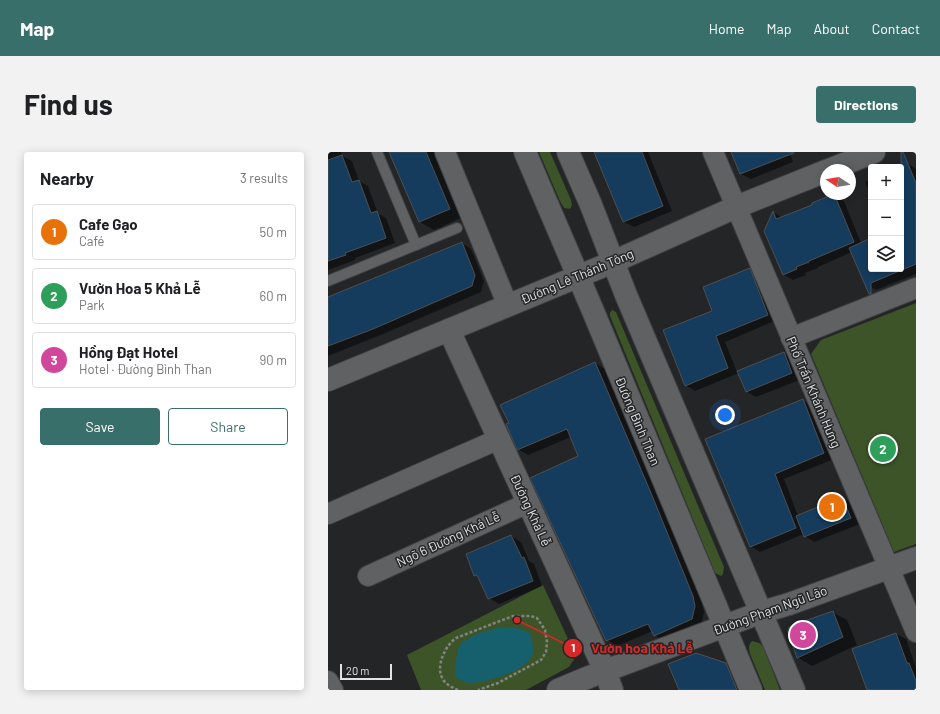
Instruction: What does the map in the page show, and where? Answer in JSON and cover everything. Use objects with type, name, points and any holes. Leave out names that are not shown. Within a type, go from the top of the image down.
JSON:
[{"type":"street","points":[[445,152],[508,306]]},
{"type":"street","name":"Đường Bình Than","points":[[524,152],[751,690]]},
{"type":"street","points":[[568,152],[626,295],[794,690]]},
{"type":"street","name":"Phố Trần Khánh Hưng","points":[[712,152],[916,632]]},
{"type":"street","points":[[844,164],[874,152]]},
{"type":"street","name":"Đường Lê Thánh Tông","points":[[328,380],[578,277],[736,207],[820,173]]},
{"type":"street","points":[[791,338],[916,288]]},
{"type":"street","name":"Đường Khả Lễ","points":[[449,330],[609,680]]},
{"type":"street","points":[[328,514],[499,439]]},
{"type":"street","name":"Ngõ 6 Đường Khả Lễ","points":[[368,576],[528,503]]},
{"type":"street","name":"Đường Phạm Ngũ Lão","points":[[558,690],[609,680],[724,626],[916,558]]},
{"type":"street","points":[[328,681],[333,690]]},
{"type":"lane","points":[[377,152],[416,244]]},
{"type":"lane","points":[[328,281],[457,228]]},
{"type":"path","points":[[458,690],[445,682],[441,675],[440,666],[447,647],[451,642],[456,638],[513,616],[531,616],[537,618],[545,630],[548,642],[546,652],[541,660],[498,683],[478,690]]},
{"type":"green space","points":[[539,152],[550,152],[571,200],[572,205],[570,209],[564,208],[560,201]]},
{"type":"green space","points":[[916,303],[916,544],[894,552],[811,354],[821,340]]},
{"type":"green space","points":[[612,310],[616,312],[724,567],[723,574],[721,576],[715,573],[610,316]]},
{"type":"green space","points":[[543,585],[576,656],[569,667],[526,690],[421,690],[407,655]]},
{"type":"green space","points":[[752,641],[763,646],[780,690],[765,690],[750,654],[749,646]]},
{"type":"water","points":[[513,627],[529,632],[533,646],[533,653],[526,664],[503,676],[478,682],[468,682],[455,676],[458,649],[462,642],[479,633],[498,628]]},
{"type":"building","points":[[389,152],[426,152],[450,209],[419,222]]},
{"type":"building","points":[[594,152],[642,152],[663,206],[623,222]]},
{"type":"building","points":[[731,152],[794,152],[794,153],[740,174]]},
{"type":"building","points":[[901,152],[903,152],[916,183],[916,264],[904,269],[904,164],[901,164]]},
{"type":"building","points":[[342,155],[352,182],[359,180],[371,213],[377,211],[386,238],[328,261],[328,160]]},
{"type":"building","points":[[820,200],[837,200],[854,242],[796,267],[797,269],[783,275],[764,231],[773,211],[776,219],[812,205],[812,203]]},
{"type":"building","points":[[868,239],[868,272],[897,272],[871,283],[871,294],[869,294],[849,248]]},
{"type":"building","points":[[462,242],[475,275],[472,286],[373,329],[328,346],[328,297]]},
{"type":"building","points":[[750,268],[768,315],[716,336],[728,368],[685,386],[663,330],[712,311],[703,287]]},
{"type":"building","points":[[784,352],[792,373],[746,392],[737,371]]},
{"type":"building","points":[[595,362],[693,596],[695,606],[692,619],[654,636],[648,624],[606,641],[530,478],[578,456],[567,429],[517,450],[506,424],[509,423],[500,405]]},
{"type":"building","points":[[803,399],[824,453],[775,474],[796,528],[750,547],[705,439]]},
{"type":"building","points":[[842,497],[851,518],[804,537],[796,516]]},
{"type":"building","points":[[511,535],[522,558],[524,557],[533,581],[488,599],[477,575],[474,576],[466,554]]},
{"type":"building","points":[[833,611],[843,637],[797,658],[788,632],[789,627]]},
{"type":"building","points":[[896,633],[907,663],[909,663],[916,681],[916,690],[867,690],[852,649]]},
{"type":"building","points":[[696,653],[726,663],[737,690],[679,690],[668,664]]},
{"type":"place","name":"Vườn Hoa 5 Khả Lễ","points":[[883,449]]},
{"type":"place","name":"Cafe Gạo","points":[[832,507]]},
{"type":"place","name":"Vườn hoa Khả Lễ","points":[[517,620]]},
{"type":"place","name":"Hồng Đạt Hotel","points":[[803,635]]}]
